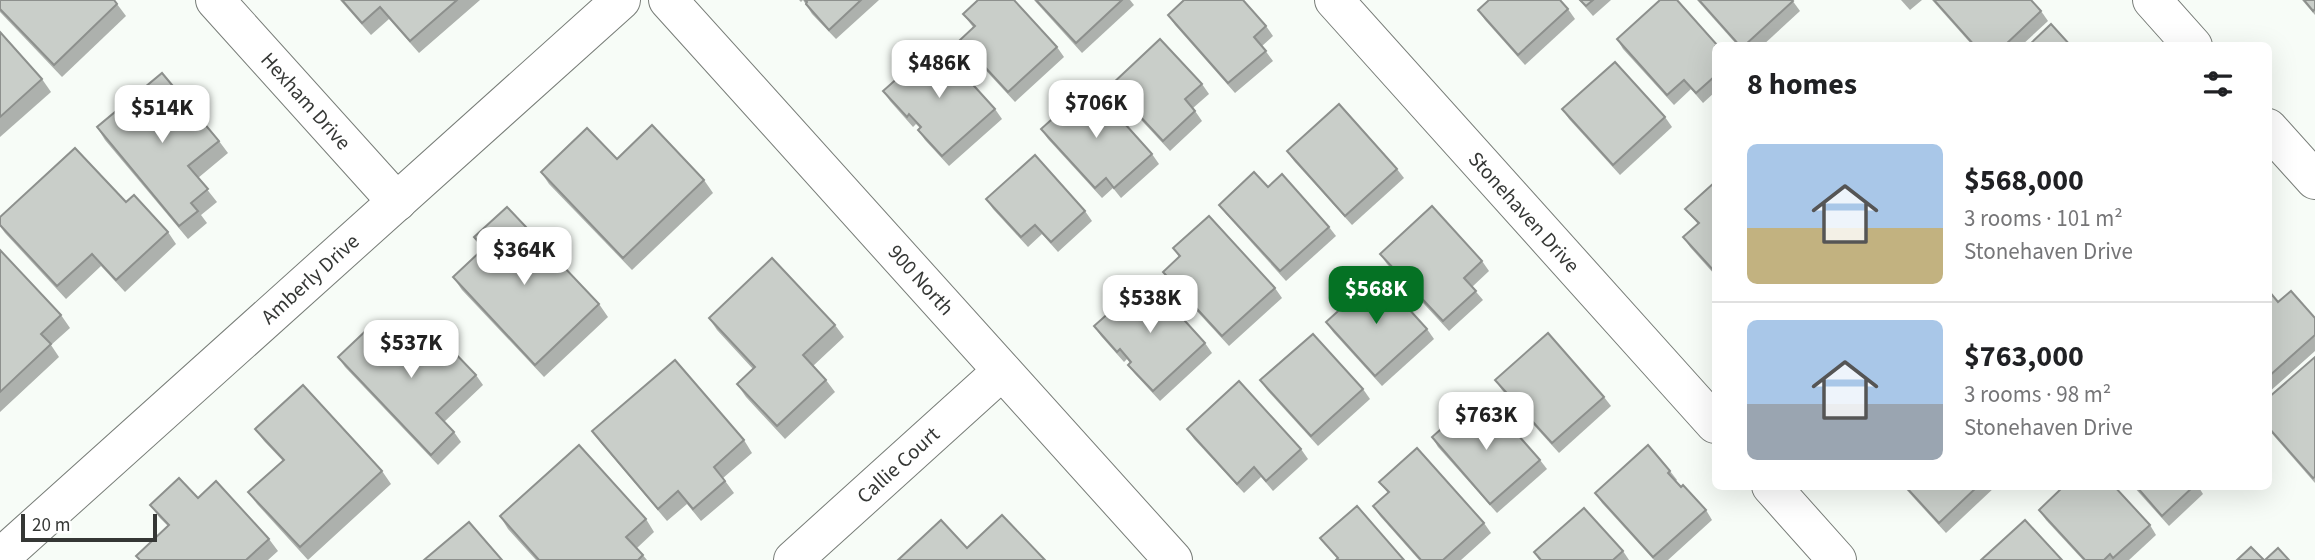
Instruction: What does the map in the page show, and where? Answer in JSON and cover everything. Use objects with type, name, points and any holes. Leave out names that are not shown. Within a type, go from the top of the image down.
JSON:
[{"type":"street","name":"Hexham Drive","points":[[215,0],[397,202]]},
{"type":"street","name":"Amberly Drive","points":[[0,558],[621,0]]},
{"type":"street","name":"900 North","points":[[668,0],[1173,560]]},
{"type":"street","name":"Stonehaven Drive","points":[[1334,0],[1712,421]]},
{"type":"street","points":[[2152,0],[2189,42]]},
{"type":"street","points":[[2272,132],[2315,180]]},
{"type":"street","name":"Callie Court","points":[[793,560],[1002,370]]},
{"type":"street","points":[[1775,490],[1837,560]]},
{"type":"building","points":[[0,0],[114,0],[117,4],[54,65],[0,9]]},
{"type":"building","points":[[342,0],[457,0],[410,41],[380,7],[362,23]]},
{"type":"building","points":[[805,0],[861,0],[829,30]]},
{"type":"building","points":[[978,0],[1014,0],[1057,47],[1008,92],[960,40],[975,26],[963,14]]},
{"type":"building","points":[[1036,0],[1122,0],[1076,43]]},
{"type":"building","points":[[1184,0],[1243,0],[1266,26],[1254,37],[1266,51],[1228,83],[1168,15]]},
{"type":"building","points":[[1489,0],[1560,0],[1568,9],[1518,55],[1478,10]]},
{"type":"building","points":[[1580,0],[1593,0],[1586,6]]},
{"type":"building","points":[[1660,0],[1677,0],[1714,42],[1712,42],[1712,79],[1696,93],[1684,80],[1667,95],[1617,39]]},
{"type":"building","points":[[1699,0],[1793,1],[1748,42],[1736,42]]},
{"type":"building","points":[[1934,0],[2031,0],[2041,11],[2008,42],[1971,42]]},
{"type":"building","points":[[2304,0],[2315,0],[2313,11]]},
{"type":"building","points":[[2051,24],[2067,42],[2032,42]]},
{"type":"building","points":[[0,32],[42,79],[0,117]]},
{"type":"building","points":[[1160,39],[1202,84],[1185,99],[1195,111],[1163,141],[1111,85]]},
{"type":"building","points":[[936,44],[995,109],[942,156],[918,130],[921,127],[909,114],[907,117],[883,91]]},
{"type":"building","points":[[1615,62],[1665,117],[1613,165],[1562,109]]},
{"type":"building","points":[[162,73],[219,141],[188,166],[208,189],[191,203],[198,211],[179,226],[97,127]]},
{"type":"building","points":[[1090,85],[1152,154],[1114,188],[1106,178],[1095,188],[1041,129]]},
{"type":"building","points":[[1339,104],[1397,169],[1345,216],[1287,151]]},
{"type":"building","points":[[652,125],[704,180],[623,258],[541,172],[587,128],[617,159]]},
{"type":"building","points":[[75,148],[126,202],[134,195],[168,232],[116,280],[92,254],[57,286],[0,225],[0,217]]},
{"type":"building","points":[[1035,155],[1085,211],[1051,242],[1035,225],[1021,237],[986,199]]},
{"type":"building","points":[[1254,172],[1268,187],[1282,174],[1329,227],[1280,271],[1219,205]]},
{"type":"building","points":[[1712,185],[1712,269],[1683,237],[1699,223],[1685,209]]},
{"type":"building","points":[[1432,206],[1482,261],[1464,278],[1476,291],[1443,321],[1380,254]]},
{"type":"building","points":[[507,207],[599,304],[535,365],[453,277],[484,248],[474,237]]},
{"type":"building","points":[[1209,216],[1275,288],[1222,336],[1163,272],[1180,256],[1173,248]]},
{"type":"building","points":[[0,250],[61,315],[41,334],[51,344],[0,392]]},
{"type":"building","points":[[772,258],[835,325],[803,355],[826,380],[777,426],[737,384],[755,367],[709,318]]},
{"type":"building","points":[[1378,275],[1427,329],[1375,376],[1326,322]]},
{"type":"building","points":[[1147,279],[1205,343],[1153,391],[1128,365],[1131,362],[1120,349],[1117,352],[1094,326]]},
{"type":"building","points":[[2291,291],[2315,318],[2315,335],[2272,373],[2272,295],[2278,302]]},
{"type":"building","points":[[426,323],[476,375],[436,413],[454,432],[431,455],[338,357],[373,324],[397,350]]},
{"type":"building","points":[[1548,333],[1604,397],[1552,443],[1495,380]]},
{"type":"building","points":[[1313,334],[1363,389],[1311,436],[1260,380]]},
{"type":"building","points":[[2315,357],[2315,477],[2313,478],[2272,432],[2272,395]]},
{"type":"building","points":[[675,360],[744,440],[714,467],[725,481],[693,509],[678,491],[658,509],[592,431]]},
{"type":"building","points":[[1239,381],[1301,449],[1266,481],[1254,467],[1237,484],[1187,429]]},
{"type":"building","points":[[303,385],[382,471],[300,547],[248,492],[284,460],[255,429]]},
{"type":"building","points":[[1465,408],[1478,423],[1495,409],[1540,460],[1490,504],[1432,437]]},
{"type":"building","points":[[579,445],[646,519],[626,537],[643,555],[638,560],[539,560],[500,516]]},
{"type":"building","points":[[1648,445],[1670,471],[1668,473],[1706,510],[1653,557],[1595,493]]},
{"type":"building","points":[[1417,448],[1484,523],[1443,560],[1421,560],[1373,506],[1389,492],[1379,482]]},
{"type":"building","points":[[179,478],[198,498],[216,481],[269,539],[246,560],[140,560],[136,556],[169,525],[150,505]]},
{"type":"building","points":[[1909,490],[1974,490],[1939,523]]},
{"type":"building","points":[[2060,490],[2118,490],[2150,525],[2113,558],[2110,554],[2104,560],[2085,560],[2039,510]]},
{"type":"building","points":[[2139,490],[2190,490],[2162,516]]},
{"type":"building","points":[[1357,506],[1404,560],[1336,560],[1338,558],[1320,538]]},
{"type":"building","points":[[1584,508],[1623,551],[1613,560],[1541,560],[1534,552]]},
{"type":"building","points":[[1002,515],[1045,560],[898,560],[941,520],[967,548]]},
{"type":"building","points":[[2025,520],[2062,560],[1981,560]]},
{"type":"building","points":[[469,522],[502,560],[424,560]]},
{"type":"building","points":[[2251,547],[2264,560],[2237,560]]},
{"type":"building","points":[[2278,548],[2289,560],[2265,560]]}]
